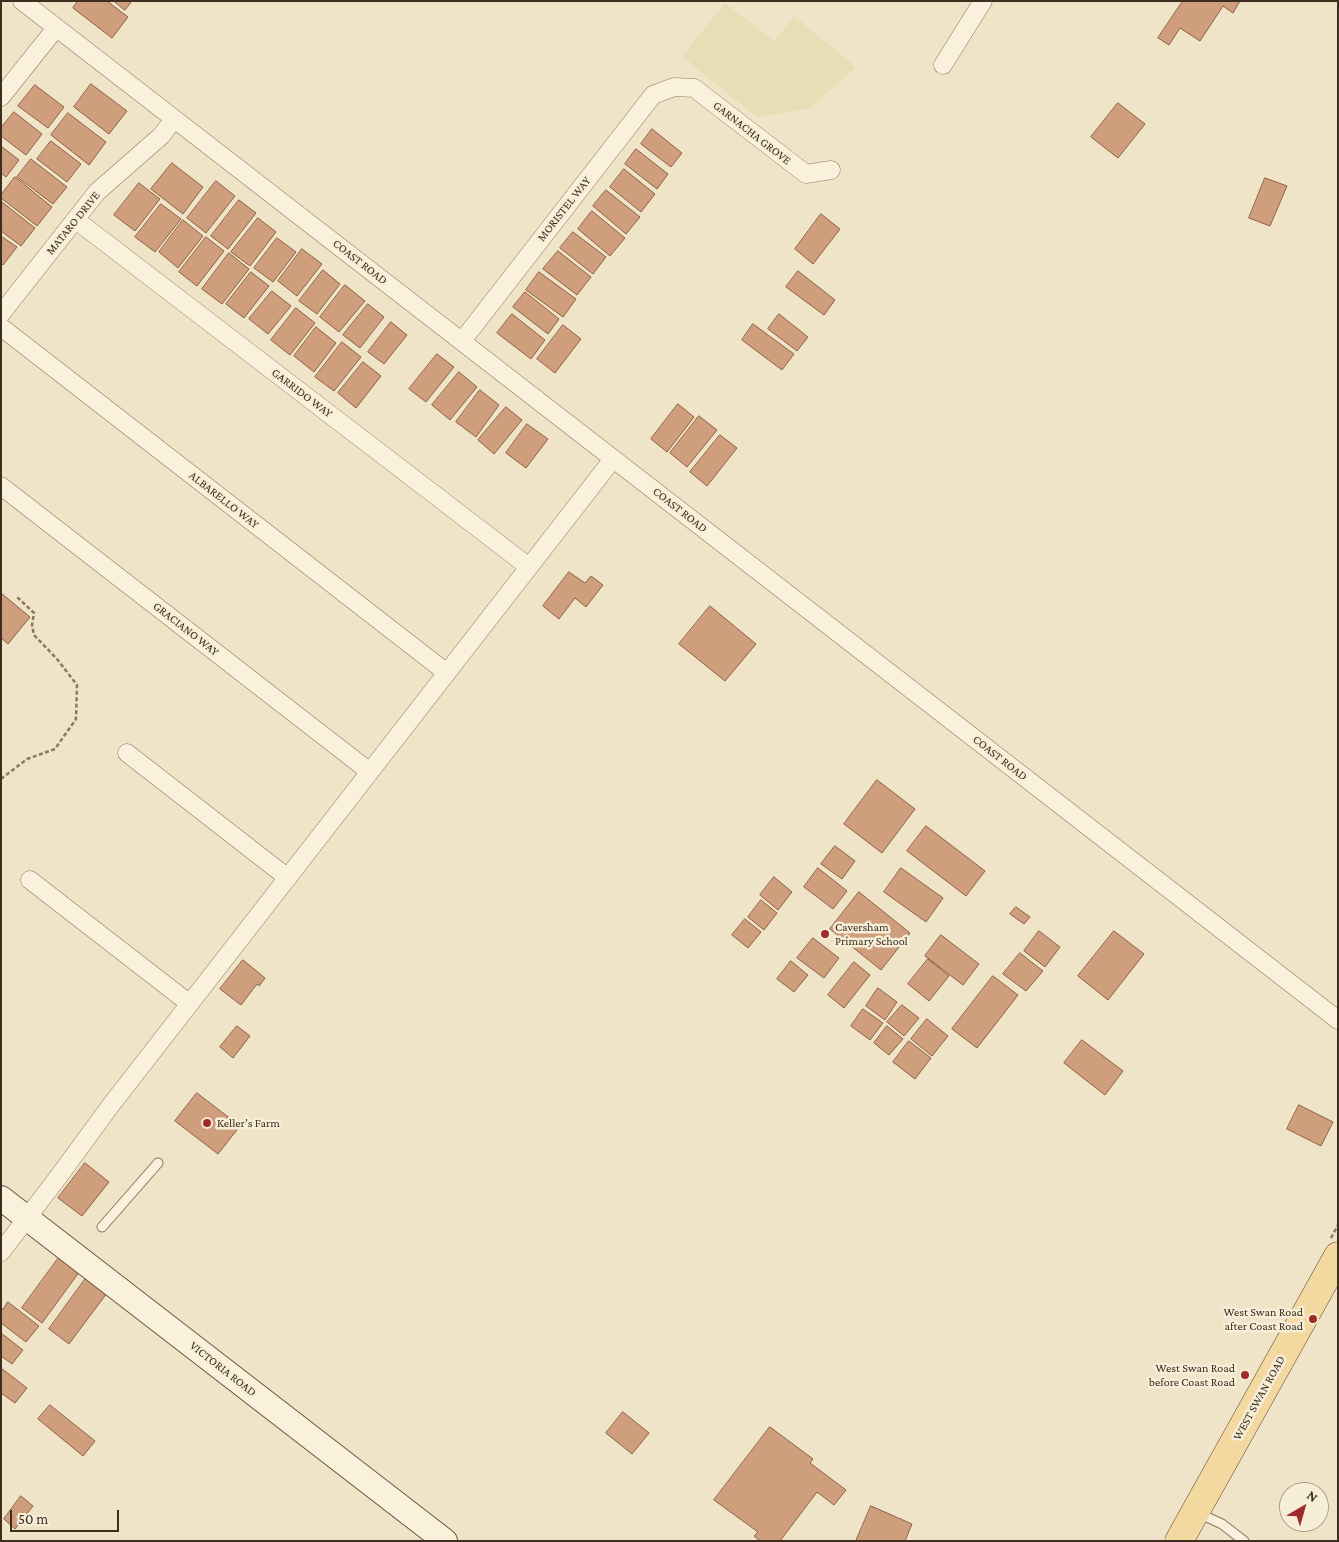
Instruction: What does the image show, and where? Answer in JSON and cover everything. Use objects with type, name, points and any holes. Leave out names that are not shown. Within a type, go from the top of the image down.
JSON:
[{"type":"main road","name":"WEST SWAN ROAD","points":[[1179,1541],[1338,1256]]},
{"type":"street","points":[[943,64],[983,1]]},
{"type":"street","name":"COAST ROAD","points":[[29,3],[56,28],[1338,1020]]},
{"type":"street","points":[[1,97],[56,28]]},
{"type":"street","name":"GARNACHA GROVE","points":[[674,87],[694,88],[806,174],[831,170]]},
{"type":"street","name":"MORISTEL WAY","points":[[462,341],[653,96],[674,87]]},
{"type":"street","name":"MATARO DRIVE","points":[[1,314],[97,192],[161,136],[174,119]]},
{"type":"street","name":"GARRIDO WAY","points":[[76,220],[529,567]]},
{"type":"street","name":"ALBARELLO WAY","points":[[1,328],[447,673]]},
{"type":"street","points":[[1,1252],[111,1106],[613,459]]},
{"type":"street","name":"GRACIANO WAY","points":[[1,486],[370,772]]},
{"type":"street","points":[[127,753],[288,878]]},
{"type":"street","points":[[30,880],[190,1004]]},
{"type":"street","name":"VICTORIA ROAD","points":[[1,1198],[445,1541]]},
{"type":"lane","points":[[102,1227],[158,1163]]},
{"type":"lane","points":[[1195,1512],[1222,1524],[1244,1541]]},
{"type":"path","points":[[1,779],[27,759],[55,749],[76,719],[76,685],[57,659],[34,635],[32,625],[34,613],[17,597]]},
{"type":"shaded area","points":[[725,3],[774,41],[794,16],[856,67],[810,108],[757,117],[682,56]]},
{"type":"building","points":[[78,1],[107,1],[128,17],[112,38],[73,8]]},
{"type":"building","points":[[114,1],[132,1],[125,10]]},
{"type":"building","points":[[1183,1],[1240,1],[1233,13],[1223,6],[1200,41],[1180,28],[1169,45],[1158,38]]},
{"type":"building","points":[[91,84],[127,111],[109,134],[74,107]]},
{"type":"building","points":[[35,85],[64,107],[48,128],[18,106]]},
{"type":"building","points":[[1118,103],[1145,124],[1118,158],[1091,137]]},
{"type":"building","points":[[14,112],[42,134],[26,155],[1,136],[1,128]]},
{"type":"building","points":[[68,113],[106,142],[89,165],[51,135]]},
{"type":"building","points":[[652,129],[682,153],[671,167],[641,144]]},
{"type":"building","points":[[51,141],[81,164],[67,182],[37,159]]},
{"type":"building","points":[[1,146],[19,160],[6,177],[1,173]]},
{"type":"building","points":[[636,149],[668,174],[657,189],[625,164]]},
{"type":"building","points":[[31,159],[67,187],[53,204],[17,177]]},
{"type":"building","points":[[172,163],[203,187],[183,214],[151,189]]},
{"type":"building","points":[[624,169],[655,194],[641,212],[610,187]]},
{"type":"building","points":[[15,177],[52,207],[37,226],[1,198],[1,195]]},
{"type":"building","points":[[1265,178],[1287,186],[1270,226],[1249,218]]},
{"type":"building","points":[[216,181],[235,196],[206,233],[187,218]]},
{"type":"building","points":[[139,183],[160,199],[135,231],[114,215]]},
{"type":"building","points":[[606,190],[640,217],[626,234],[593,206]]},
{"type":"building","points":[[239,200],[256,213],[228,249],[211,236]]},
{"type":"building","points":[[2,202],[35,228],[21,246],[1,231]]},
{"type":"building","points":[[161,204],[181,219],[155,252],[135,237]]},
{"type":"building","points":[[592,211],[625,238],[610,256],[578,229]]},
{"type":"building","points":[[821,214],[840,229],[813,264],[795,249]]},
{"type":"building","points":[[258,218],[276,232],[250,266],[231,252]]},
{"type":"building","points":[[183,220],[203,236],[178,268],[159,252]]},
{"type":"building","points":[[573,232],[606,257],[593,274],[560,248]]},
{"type":"building","points":[[1,236],[17,247],[3,265],[1,263]]},
{"type":"building","points":[[206,237],[224,251],[197,286],[179,272]]},
{"type":"building","points":[[277,238],[296,252],[273,282],[254,268]]},
{"type":"building","points":[[302,249],[322,264],[297,296],[278,281]]},
{"type":"building","points":[[558,251],[591,277],[577,295],[543,269]]},
{"type":"building","points":[[229,253],[249,269],[222,304],[202,289]]},
{"type":"building","points":[[323,270],[340,284],[317,314],[299,301]]},
{"type":"building","points":[[798,271],[835,300],[824,315],[786,287]]},
{"type":"building","points":[[251,272],[269,286],[244,318],[226,304]]},
{"type":"building","points":[[539,272],[576,299],[563,317],[526,290]]},
{"type":"building","points":[[345,285],[365,301],[339,332],[320,317]]},
{"type":"building","points":[[272,291],[291,306],[268,334],[249,319]]},
{"type":"building","points":[[525,292],[559,319],[548,334],[513,307]]},
{"type":"building","points":[[368,304],[384,317],[360,348],[343,335]]},
{"type":"building","points":[[296,308],[315,323],[290,355],[271,340]]},
{"type":"building","points":[[512,314],[545,340],[531,359],[497,333]]},
{"type":"building","points":[[779,314],[808,337],[797,351],[768,329]]},
{"type":"building","points":[[391,322],[407,335],[384,364],[368,352]]},
{"type":"building","points":[[753,324],[794,354],[782,370],[742,340]]},
{"type":"building","points":[[563,325],[581,339],[555,373],[537,359]]},
{"type":"building","points":[[316,327],[336,343],[314,372],[294,356]]},
{"type":"building","points":[[342,342],[361,357],[334,391],[315,377]]},
{"type":"building","points":[[437,354],[454,367],[426,402],[409,389]]},
{"type":"building","points":[[363,362],[381,376],[356,408],[338,393]]},
{"type":"building","points":[[459,372],[477,387],[450,420],[432,405]]},
{"type":"building","points":[[480,390],[499,405],[476,437],[456,422]]},
{"type":"building","points":[[678,404],[694,417],[667,452],[651,439]]},
{"type":"building","points":[[506,407],[522,420],[494,454],[478,440]]},
{"type":"building","points":[[699,416],[717,430],[687,467],[670,453]]},
{"type":"building","points":[[527,424],[548,439],[526,468],[506,453]]},
{"type":"building","points":[[720,435],[737,448],[707,486],[690,472]]},
{"type":"building","points":[[569,572],[585,583],[591,576],[603,585],[586,607],[575,598],[559,619],[543,606]]},
{"type":"building","points":[[1,593],[30,617],[8,644],[1,638]]},
{"type":"building","points":[[710,606],[756,644],[725,681],[679,644]]},
{"type":"building","points":[[877,780],[915,809],[882,853],[844,824]]},
{"type":"building","points":[[926,826],[985,871],[966,896],[907,851]]},
{"type":"building","points":[[835,846],[855,861],[842,879],[821,864]]},
{"type":"building","points":[[818,868],[847,891],[833,909],[804,887]]},
{"type":"building","points":[[901,868],[943,898],[926,922],[884,892]]},
{"type":"building","points":[[774,877],[792,892],[778,910],[760,895]]},
{"type":"building","points":[[859,892],[910,933],[881,970],[830,929]]},
{"type":"building","points":[[761,900],[777,913],[764,930],[748,917]]},
{"type":"building","points":[[1016,907],[1030,917],[1024,924],[1010,914]]},
{"type":"building","points":[[745,919],[761,932],[748,948],[732,935]]},
{"type":"building","points":[[1039,931],[1060,947],[1045,967],[1024,951]]},
{"type":"building","points":[[1114,931],[1144,954],[1108,1000],[1078,976]]},
{"type":"building","points":[[941,935],[979,964],[963,985],[925,956]]},
{"type":"building","points":[[813,938],[839,958],[824,978],[797,958]]},
{"type":"building","points":[[1020,953],[1043,971],[1026,991],[1003,974]]},
{"type":"building","points":[[928,959],[949,976],[929,1001],[908,984]]},
{"type":"building","points":[[243,960],[265,978],[259,986],[257,984],[241,1005],[220,989]]},
{"type":"building","points":[[791,961],[808,975],[794,992],[777,979]]},
{"type":"building","points":[[854,962],[870,975],[844,1008],[828,995]]},
{"type":"building","points":[[993,976],[1018,995],[977,1048],[952,1029]]},
{"type":"building","points":[[878,988],[897,1002],[885,1020],[866,1006]]},
{"type":"building","points":[[902,1005],[919,1018],[904,1036],[887,1022]]},
{"type":"building","points":[[863,1009],[883,1023],[870,1040],[851,1026]]},
{"type":"building","points":[[927,1019],[948,1036],[932,1056],[911,1039]]},
{"type":"building","points":[[237,1026],[250,1036],[233,1058],[220,1047]]},
{"type":"building","points":[[887,1026],[903,1039],[889,1055],[874,1043]]},
{"type":"building","points":[[1082,1040],[1123,1071],[1105,1095],[1064,1063]]},
{"type":"building","points":[[909,1041],[931,1058],[915,1079],[893,1062]]},
{"type":"building","name":"Keller’s Farm","points":[[197,1093],[240,1126],[218,1154],[175,1121]]},
{"type":"building","points":[[1299,1105],[1333,1122],[1321,1146],[1287,1129]]},
{"type":"building","points":[[85,1163],[109,1182],[82,1216],[58,1198]]},
{"type":"building","points":[[60,1256],[80,1271],[42,1323],[22,1308]]},
{"type":"building","points":[[86,1278],[107,1293],[69,1344],[49,1329]]},
{"type":"building","points":[[8,1302],[39,1326],[26,1342],[1,1323],[1,1308],[3,1309]]},
{"type":"building","points":[[1,1333],[23,1350],[12,1364],[1,1356]]},
{"type":"building","points":[[1,1368],[27,1388],[15,1403],[1,1393]]},
{"type":"building","points":[[50,1405],[95,1441],[83,1456],[38,1419]]},
{"type":"building","points":[[623,1412],[649,1433],[632,1454],[606,1433]]},
{"type":"building","points":[[770,1427],[813,1459],[810,1463],[846,1490],[834,1505],[817,1492],[780,1541],[760,1541],[754,1536],[758,1532],[714,1500]]},
{"type":"building","points":[[21,1496],[33,1506],[15,1529],[4,1519]]},
{"type":"building","points":[[871,1506],[912,1524],[905,1541],[856,1541]]},
{"type":"place","name":"Caversham Primary School","points":[[825,934]]},
{"type":"place","name":"Keller’s Farm","points":[[207,1123]]},
{"type":"place","name":"West Swan Road after Coast Road","points":[[1313,1319]]},
{"type":"place","name":"West Swan Road before Coast Road","points":[[1245,1375]]}]
